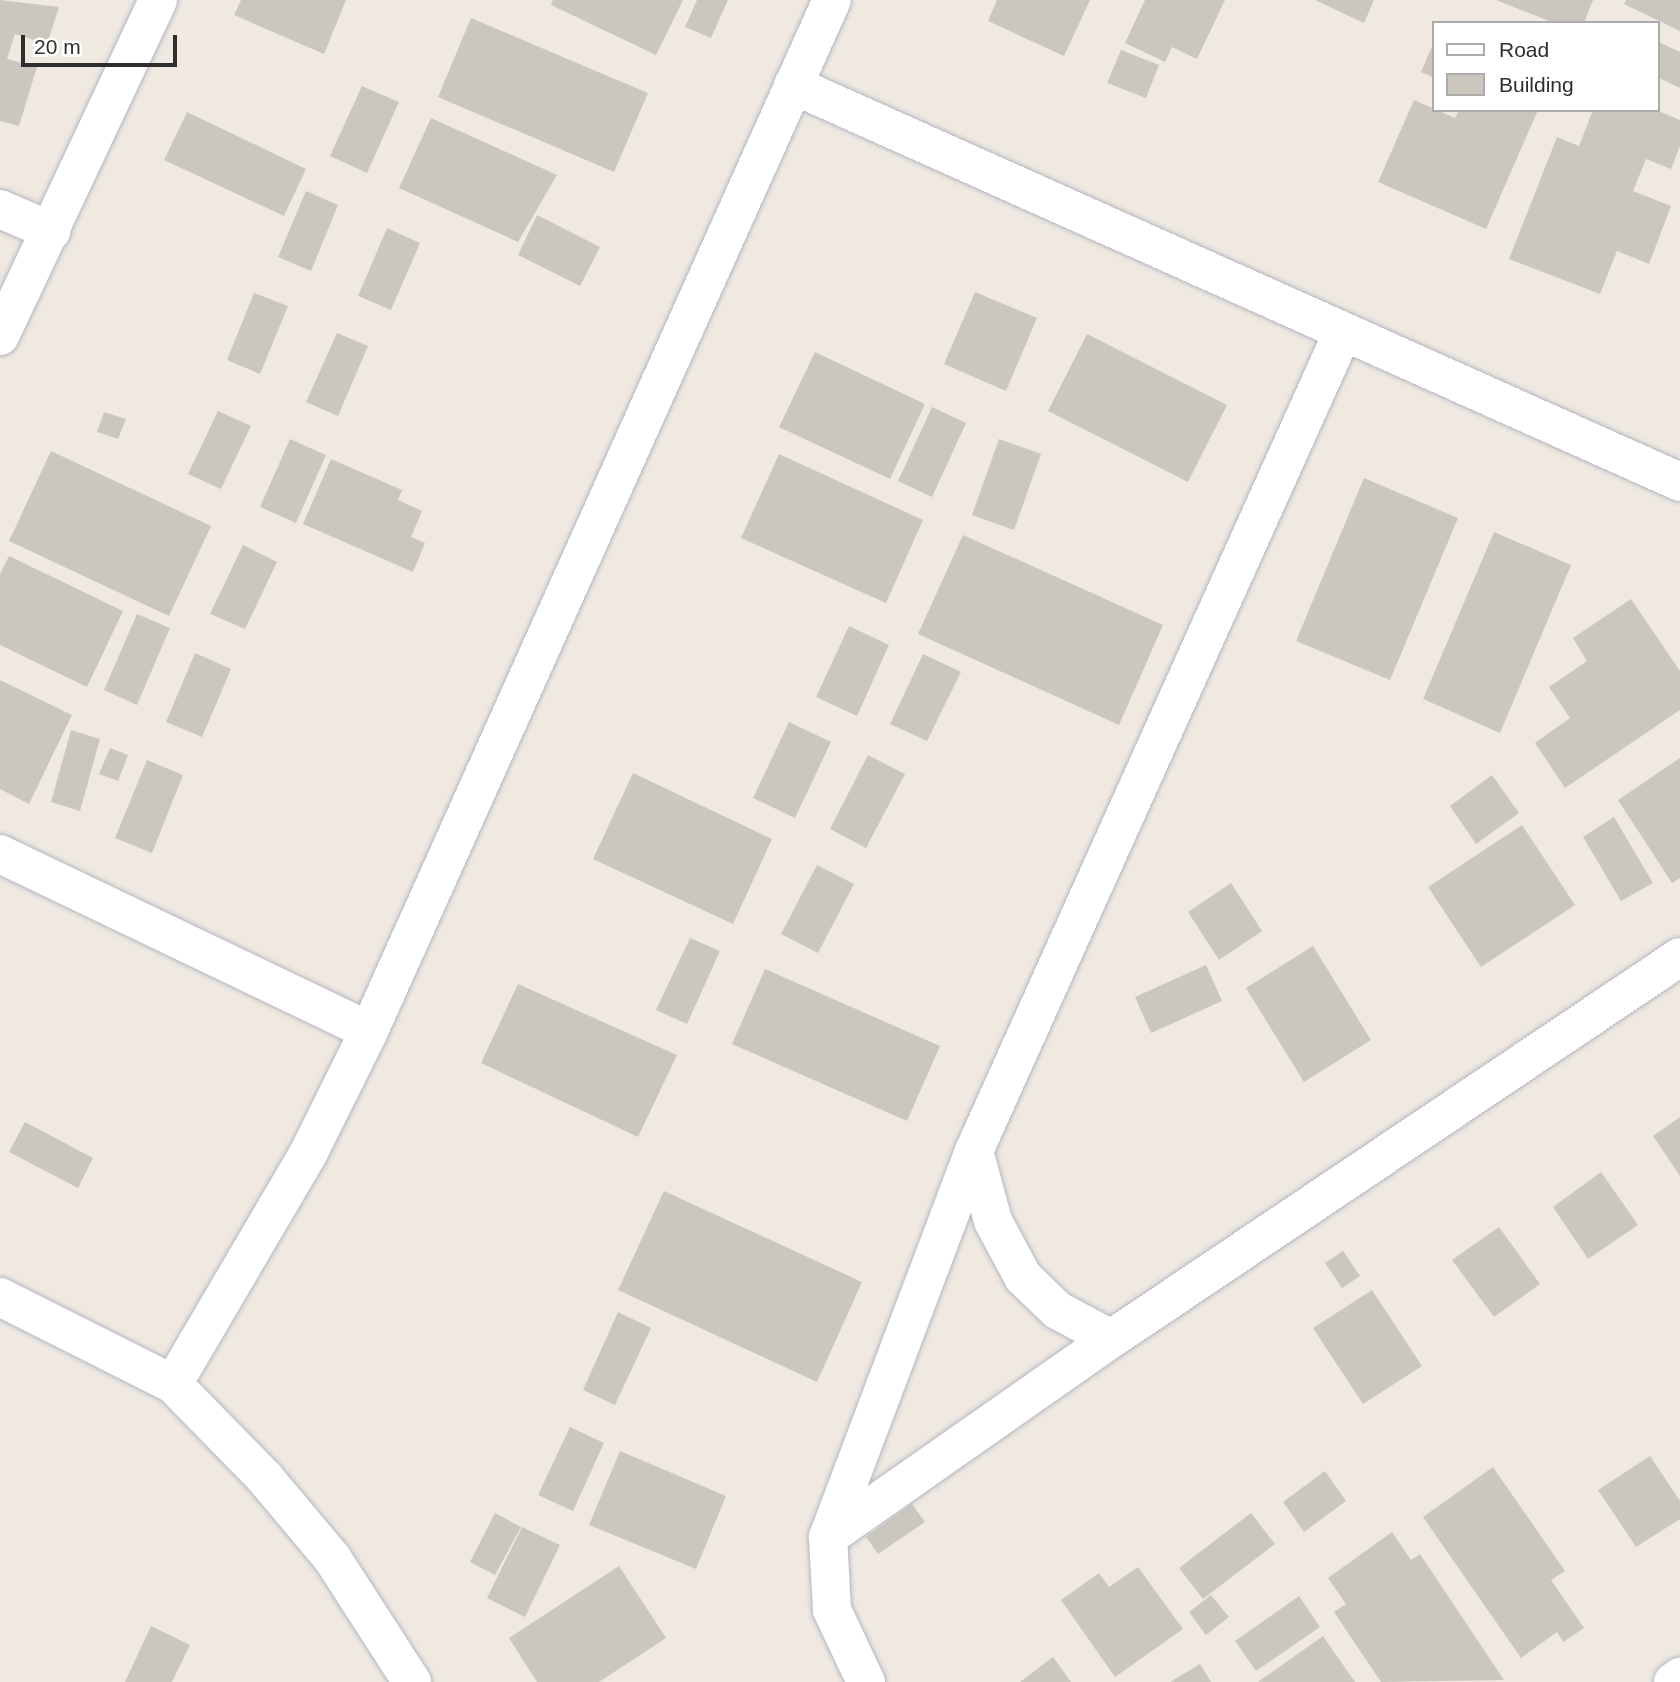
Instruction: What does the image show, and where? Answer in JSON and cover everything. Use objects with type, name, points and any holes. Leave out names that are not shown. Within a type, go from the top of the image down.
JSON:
[{"type":"street","points":[[0,337],[158,0]]},
{"type":"street","points":[[173,1384],[308,1154],[369,1031],[832,0]]},
{"type":"street","points":[[793,85],[1680,482]]},
{"type":"street","points":[[0,209],[51,231]]},
{"type":"street","points":[[866,1682],[832,1610],[828,1537],[975,1151],[1343,332]]},
{"type":"street","points":[[0,854],[369,1031]]},
{"type":"street","points":[[828,1537],[1111,1339],[1680,957]]},
{"type":"street","points":[[975,1151],[993,1221],[1023,1277],[1056,1310],[1111,1339]]},
{"type":"street","points":[[0,1297],[173,1384],[264,1477],[332,1558],[412,1682]]},
{"type":"street","points":[[1673,1682],[1680,1677]]},
{"type":"building","points":[[0,0],[59,7],[47,44],[15,34],[7,59],[37,67],[19,126],[0,121]]},
{"type":"building","points":[[241,0],[346,0],[324,54],[234,15]]},
{"type":"building","points":[[553,0],[683,0],[656,55],[551,5]]},
{"type":"building","points":[[697,0],[728,0],[711,38],[685,27]]},
{"type":"building","points":[[997,0],[1090,0],[1064,56],[988,21]]},
{"type":"building","points":[[1145,0],[1225,0],[1197,59],[1172,47],[1165,62],[1125,43]]},
{"type":"building","points":[[1315,0],[1374,0],[1364,23]]},
{"type":"building","points":[[1496,0],[1593,0],[1585,21],[1549,21]]},
{"type":"building","points":[[1626,0],[1680,0],[1680,31],[1624,4]]},
{"type":"building","points":[[471,18],[648,93],[614,172],[438,97]]},
{"type":"building","points":[[1659,42],[1680,52],[1680,88],[1659,78]]},
{"type":"building","points":[[1432,46],[1432,77],[1421,72]]},
{"type":"building","points":[[1121,50],[1159,65],[1146,98],[1107,83]]},
{"type":"building","points":[[362,86],[399,102],[367,173],[330,156]]},
{"type":"building","points":[[1414,100],[1432,108],[1432,112],[1441,112],[1455,118],[1458,112],[1537,112],[1486,229],[1378,182]]},
{"type":"building","points":[[1659,111],[1680,120],[1680,146],[1671,169],[1646,159],[1633,191],[1671,206],[1649,264],[1617,251],[1600,294],[1509,259],[1557,137],[1579,146],[1592,112]]},
{"type":"building","points":[[187,112],[306,169],[284,216],[164,160]]},
{"type":"building","points":[[431,118],[557,175],[518,242],[399,188]]},
{"type":"building","points":[[306,191],[338,205],[311,271],[278,257]]},
{"type":"building","points":[[537,215],[600,247],[580,286],[518,255]]},
{"type":"building","points":[[387,228],[420,243],[391,310],[358,296]]},
{"type":"building","points":[[975,292],[1037,318],[1006,391],[944,364]]},
{"type":"building","points":[[254,293],[288,306],[260,374],[227,360]]},
{"type":"building","points":[[337,333],[368,346],[338,416],[306,402]]},
{"type":"building","points":[[1087,334],[1227,405],[1188,482],[1048,411]]},
{"type":"building","points":[[815,352],[925,404],[890,479],[779,427]]},
{"type":"building","points":[[932,407],[966,423],[932,497],[898,481]]},
{"type":"building","points":[[218,411],[251,426],[221,489],[188,474]]},
{"type":"building","points":[[104,412],[126,419],[118,439],[97,432]]},
{"type":"building","points":[[290,439],[326,455],[296,523],[260,507]]},
{"type":"building","points":[[999,439],[1041,454],[1014,530],[972,515]]},
{"type":"building","points":[[51,451],[211,526],[169,616],[9,541]]},
{"type":"building","points":[[779,454],[923,520],[886,603],[741,538]]},
{"type":"building","points":[[331,459],[402,490],[398,500],[422,511],[411,537],[425,543],[413,572],[303,524]]},
{"type":"building","points":[[1364,478],[1458,518],[1390,680],[1296,641]]},
{"type":"building","points":[[1494,532],[1571,565],[1500,733],[1423,699]]},
{"type":"building","points":[[963,535],[1163,625],[1119,725],[918,634]]},
{"type":"building","points":[[243,545],[277,562],[245,629],[210,614]]},
{"type":"building","points":[[9,556],[123,611],[87,687],[0,645],[0,574]]},
{"type":"building","points":[[1631,599],[1680,671],[1680,710],[1565,788],[1535,743],[1570,718],[1549,687],[1587,661],[1573,638]]},
{"type":"building","points":[[137,614],[170,628],[137,705],[104,690]]},
{"type":"building","points":[[849,626],[889,645],[857,716],[816,697]]},
{"type":"building","points":[[195,653],[231,669],[202,737],[166,722]]},
{"type":"building","points":[[923,654],[961,672],[927,741],[890,724]]},
{"type":"building","points":[[0,680],[72,715],[29,804],[0,789]]},
{"type":"building","points":[[789,722],[831,742],[795,818],[753,798]]},
{"type":"building","points":[[71,730],[100,739],[80,811],[51,802]]},
{"type":"building","points":[[110,748],[128,755],[118,781],[99,774]]},
{"type":"building","points":[[868,755],[905,774],[866,848],[830,829]]},
{"type":"building","points":[[1680,758],[1680,878],[1672,883],[1618,800]]},
{"type":"building","points":[[147,760],[183,775],[152,853],[115,838]]},
{"type":"building","points":[[633,773],[772,839],[733,924],[593,859]]},
{"type":"building","points":[[1492,775],[1519,813],[1476,844],[1450,806]]},
{"type":"building","points":[[1614,817],[1653,883],[1621,901],[1583,837]]},
{"type":"building","points":[[1522,825],[1575,905],[1481,967],[1428,887]]},
{"type":"building","points":[[817,865],[854,884],[818,953],[781,934]]},
{"type":"building","points":[[1231,883],[1262,931],[1219,960],[1188,912]]},
{"type":"building","points":[[690,938],[720,951],[687,1024],[656,1010]]},
{"type":"building","points":[[1313,946],[1371,1040],[1304,1082],[1246,988]]},
{"type":"building","points":[[1206,965],[1222,1001],[1151,1033],[1135,997]]},
{"type":"building","points":[[765,969],[940,1046],[907,1121],[732,1044]]},
{"type":"building","points":[[518,984],[677,1055],[638,1137],[481,1063]]},
{"type":"building","points":[[1680,1117],[1680,1176],[1653,1136]]},
{"type":"building","points":[[25,1122],[93,1158],[78,1188],[9,1152]]},
{"type":"building","points":[[1601,1172],[1638,1225],[1588,1259],[1553,1207]]},
{"type":"building","points":[[664,1191],[862,1282],[817,1382],[618,1290]]},
{"type":"building","points":[[1499,1227],[1540,1284],[1494,1317],[1452,1260]]},
{"type":"building","points":[[1343,1251],[1360,1276],[1342,1288],[1325,1263]]},
{"type":"building","points":[[1372,1290],[1422,1366],[1363,1404],[1313,1328]]},
{"type":"building","points":[[618,1312],[651,1328],[615,1405],[583,1390]]},
{"type":"building","points":[[570,1427],[604,1443],[573,1511],[538,1495]]},
{"type":"building","points":[[620,1451],[726,1496],[696,1569],[589,1525]]},
{"type":"building","points":[[1650,1456],[1680,1501],[1680,1519],[1636,1547],[1598,1490]]},
{"type":"building","points":[[1493,1467],[1565,1571],[1551,1580],[1584,1628],[1563,1642],[1557,1632],[1521,1658],[1423,1517]]},
{"type":"building","points":[[1325,1471],[1346,1501],[1304,1532],[1283,1502]]},
{"type":"building","points":[[912,1504],[925,1522],[878,1554],[866,1537]]},
{"type":"building","points":[[495,1513],[521,1527],[495,1575],[470,1562]]},
{"type":"building","points":[[1251,1513],[1275,1544],[1203,1599],[1179,1568]]},
{"type":"building","points":[[522,1527],[560,1545],[525,1617],[487,1598]]},
{"type":"building","points":[[1392,1532],[1411,1560],[1420,1554],[1504,1680],[1381,1682],[1334,1612],[1346,1604],[1328,1578]]},
{"type":"building","points":[[619,1566],[666,1638],[599,1682],[537,1682],[509,1638]]},
{"type":"building","points":[[1138,1567],[1183,1629],[1115,1677],[1061,1600],[1099,1573],[1109,1587]]},
{"type":"building","points":[[1211,1595],[1229,1617],[1206,1635],[1189,1612]]},
{"type":"building","points":[[1299,1596],[1320,1627],[1256,1671],[1235,1641]]},
{"type":"building","points":[[151,1626],[190,1645],[172,1682],[125,1682]]},
{"type":"building","points":[[1323,1636],[1355,1682],[1258,1682]]},
{"type":"building","points":[[1053,1657],[1071,1682],[1020,1682]]},
{"type":"building","points":[[1200,1664],[1211,1682],[1170,1682]]}]
